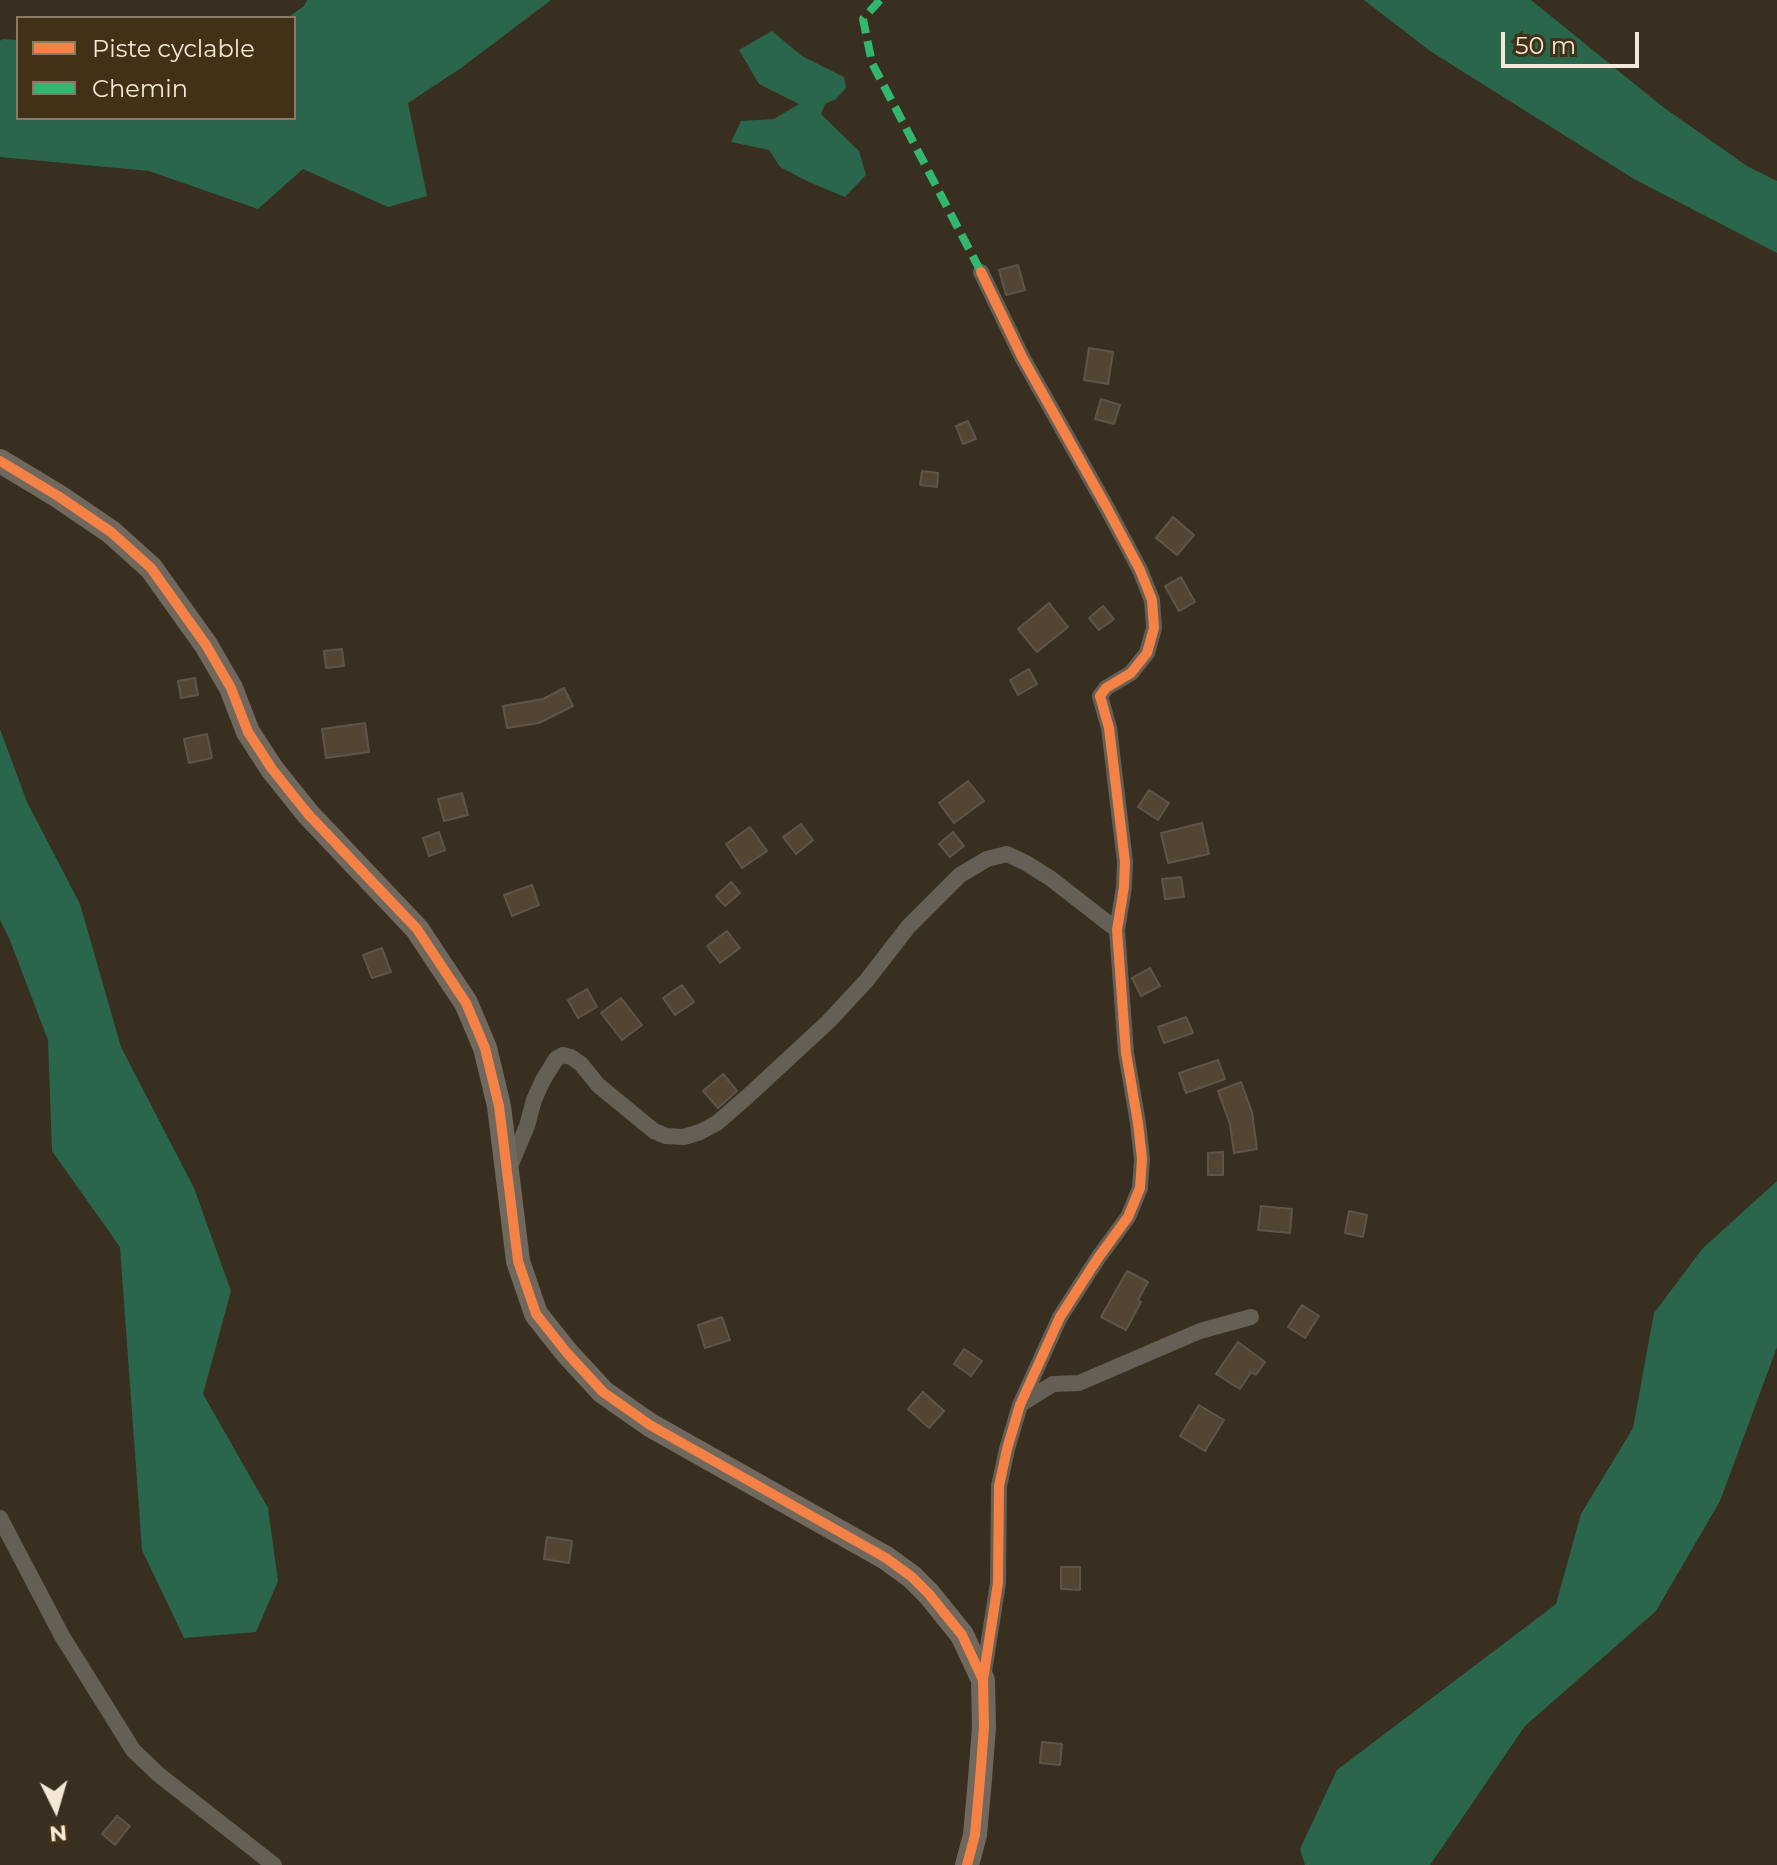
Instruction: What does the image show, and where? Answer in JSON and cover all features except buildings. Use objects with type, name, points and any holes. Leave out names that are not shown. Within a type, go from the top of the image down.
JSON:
[{"type":"street","points":[[967,1865],[975,1835],[984,1727],[983,1680],[998,1583],[999,1486],[1007,1449],[1020,1405],[1060,1317],[1128,1217],[1140,1188],[1142,1159],[1126,1053],[1117,930],[1125,862],[1109,728],[1100,696],[1106,688],[1131,673],[1147,653],[1154,628],[1152,600],[1134,558],[1022,357],[981,272]]},
{"type":"street","points":[[0,461],[111,532],[151,568],[206,645],[231,688],[248,732],[272,769],[308,814],[417,929],[466,1003],[485,1048],[499,1106],[518,1261],[536,1314],[567,1353],[603,1392],[650,1425],[886,1558],[912,1577],[962,1635],[983,1680]]},
{"type":"street","points":[[508,1172],[543,1080],[556,1059],[563,1055],[581,1064],[598,1085],[654,1131],[666,1136],[684,1137],[717,1123],[828,1022],[867,980],[908,927],[960,875],[987,859],[1007,854],[1026,863],[1117,930]]},
{"type":"street","points":[[1020,1405],[1053,1384],[1079,1383],[1200,1331],[1251,1317]]},
{"type":"street","points":[[0,1518],[62,1636],[133,1750],[158,1774],[274,1865]]},
{"type":"green space","points":[[307,0],[551,0],[461,68],[408,103],[427,196],[388,207],[303,169],[258,209],[149,171],[0,157],[2,39],[16,40],[16,120],[296,120],[296,16],[290,16]]},
{"type":"green space","points":[[1364,0],[1531,0],[1663,107],[1747,166],[1777,181],[1777,253],[1634,179],[1430,51]]},
{"type":"green space","points":[[772,31],[802,56],[844,77],[846,88],[836,99],[825,104],[821,114],[859,151],[866,175],[845,197],[780,167],[769,150],[731,142],[741,121],[774,119],[799,104],[759,84],[739,50]]},
{"type":"green space","points":[[0,729],[27,802],[80,904],[121,1047],[194,1188],[231,1291],[203,1394],[268,1508],[278,1581],[256,1632],[184,1638],[142,1550],[120,1247],[52,1151],[48,1040],[0,920]]},
{"type":"green space","points":[[1777,1181],[1777,1347],[1720,1501],[1656,1611],[1525,1726],[1430,1865],[1305,1865],[1300,1849],[1337,1770],[1556,1604],[1581,1514],[1633,1428],[1654,1313],[1703,1248]]},
{"type":"marked path","points":[[880,0],[863,19],[872,63],[981,272]]},
{"type":"cycle path","points":[[981,272],[1022,357],[1140,570],[1152,600],[1154,628],[1147,653],[1131,673],[1106,688],[1100,696],[1109,728],[1125,862],[1117,930],[1126,1053],[1142,1159],[1140,1188],[1128,1217],[1060,1317],[1020,1405],[999,1486],[998,1583],[983,1680]]},
{"type":"cycle path","points":[[0,461],[111,532],[151,568],[206,645],[231,688],[248,732],[272,769],[308,814],[417,929],[466,1003],[485,1048],[499,1106],[518,1261],[536,1314],[567,1353],[603,1392],[650,1425],[886,1558],[929,1594],[962,1635],[983,1680],[984,1727],[980,1779],[975,1835],[967,1865]]}]
